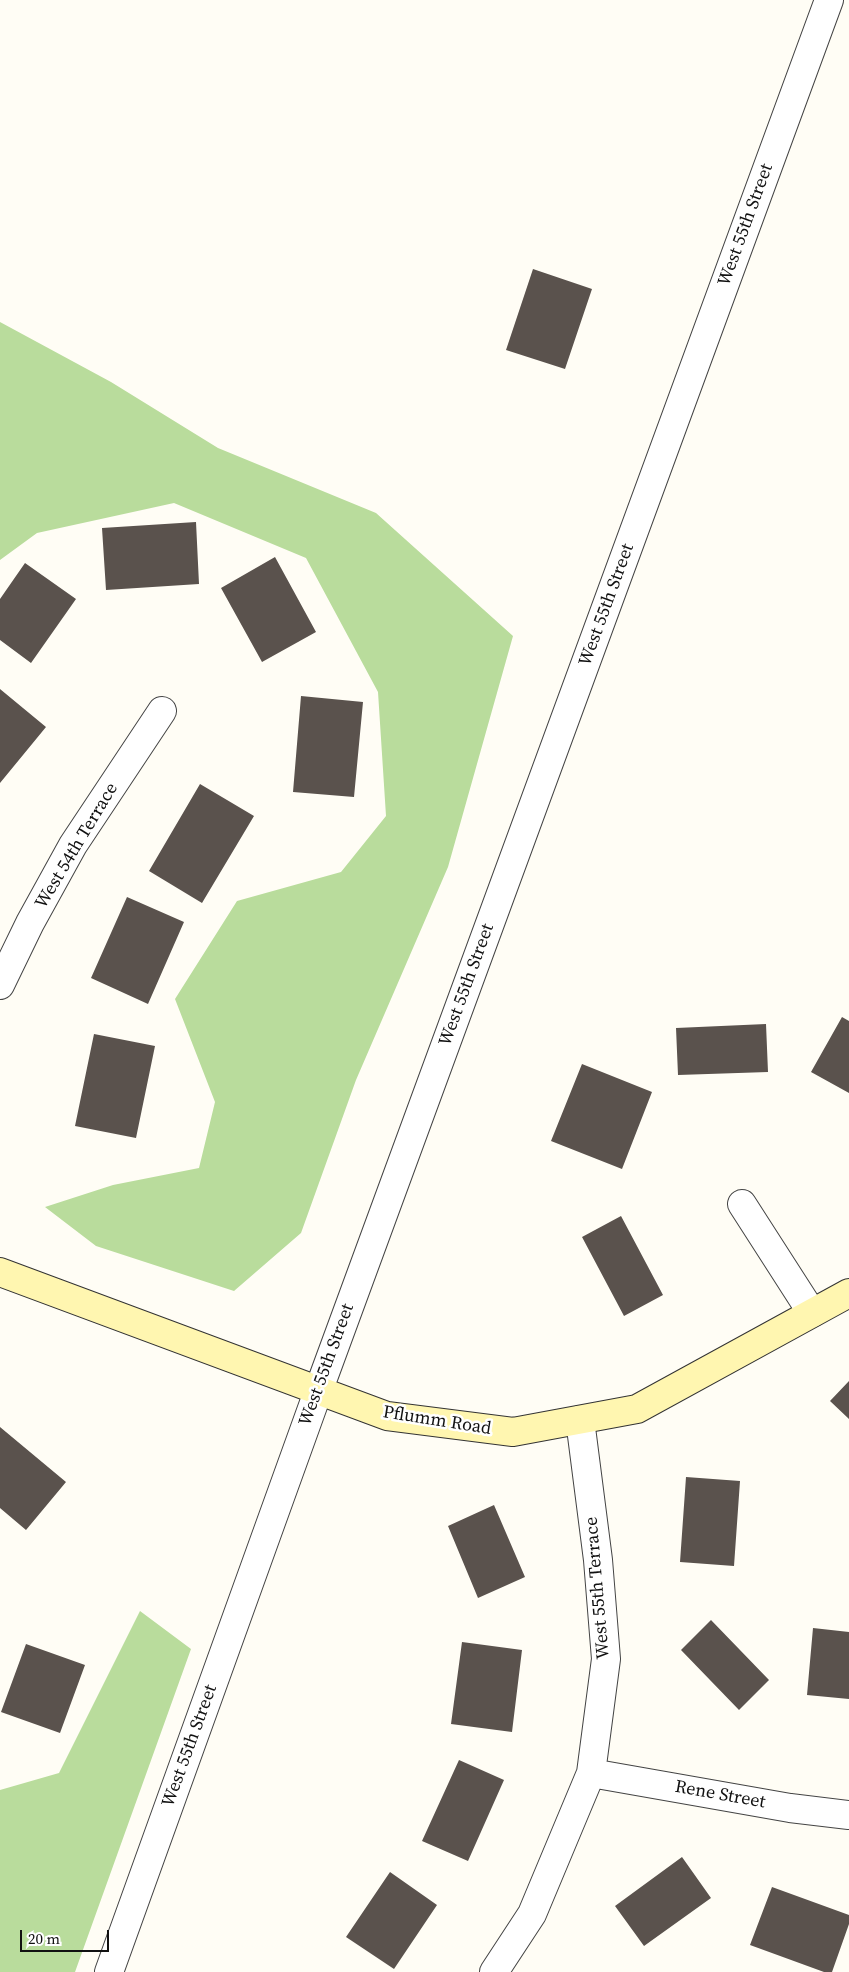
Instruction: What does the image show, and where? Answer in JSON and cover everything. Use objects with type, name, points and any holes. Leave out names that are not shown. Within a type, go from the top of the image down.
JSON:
[{"type":"main road","name":"Pflumm Road","points":[[0,1272],[319,1389],[387,1416],[513,1432],[637,1409],[849,1293]]},
{"type":"street","name":"West 55th Street","points":[[109,1972],[319,1389],[829,0]]},
{"type":"street","name":"West 54th Terrace","points":[[0,985],[30,924],[73,845],[162,711]]},
{"type":"street","points":[[742,1204],[812,1313]]},
{"type":"street","name":"West 55th Terrace","points":[[494,1972],[532,1914],[591,1773],[606,1659],[598,1560],[580,1420]]},
{"type":"street","name":"Rene Street","points":[[591,1773],[790,1808],[849,1815]]},
{"type":"green space","points":[[0,322],[111,382],[218,448],[376,513],[513,636],[448,867],[356,1080],[301,1233],[234,1291],[96,1246],[45,1207],[113,1185],[199,1168],[215,1102],[175,999],[237,901],[341,872],[386,816],[378,692],[306,558],[174,503],[37,533],[0,560]]},
{"type":"green space","points":[[140,1611],[191,1649],[75,1972],[0,1972],[0,1790],[59,1773]]},
{"type":"building","points":[[533,269],[592,289],[565,369],[506,350]]},
{"type":"building","points":[[196,522],[199,584],[106,590],[102,528]]},
{"type":"building","points":[[275,557],[316,632],[262,662],[221,588]]},
{"type":"building","points":[[25,563],[76,599],[31,663],[0,640],[0,599]]},
{"type":"building","points":[[0,689],[46,727],[0,783]]},
{"type":"building","points":[[301,696],[363,702],[354,797],[293,792]]},
{"type":"building","points":[[200,784],[254,816],[202,903],[149,871]]},
{"type":"building","points":[[127,897],[184,922],[148,1004],[91,978]]},
{"type":"building","points":[[842,1017],[849,1021],[849,1093],[811,1072]]},
{"type":"building","points":[[766,1024],[768,1072],[678,1075],[676,1028]]},
{"type":"building","points":[[94,1034],[155,1046],[136,1138],[75,1126]]},
{"type":"building","points":[[582,1064],[652,1092],[622,1169],[551,1141]]},
{"type":"building","points":[[621,1216],[663,1295],[624,1316],[582,1237]]},
{"type":"building","points":[[849,1381],[849,1419],[830,1401]]},
{"type":"building","points":[[0,1427],[66,1482],[26,1530],[0,1508]]},
{"type":"building","points":[[686,1477],[740,1481],[734,1566],[680,1562]]},
{"type":"building","points":[[494,1505],[525,1577],[478,1598],[448,1526]]},
{"type":"building","points":[[711,1620],[769,1680],[739,1710],[681,1650]]},
{"type":"building","points":[[813,1628],[849,1632],[849,1699],[807,1695]]},
{"type":"building","points":[[462,1642],[522,1650],[512,1732],[451,1724]]},
{"type":"building","points":[[26,1644],[85,1665],[60,1733],[1,1712]]},
{"type":"building","points":[[459,1760],[504,1780],[468,1861],[422,1841]]},
{"type":"building","points":[[682,1857],[711,1898],[644,1946],[615,1906]]},
{"type":"building","points":[[390,1872],[437,1905],[394,1969],[346,1937]]},
{"type":"building","points":[[772,1887],[849,1915],[849,1924],[832,1972],[824,1972],[750,1945]]}]
